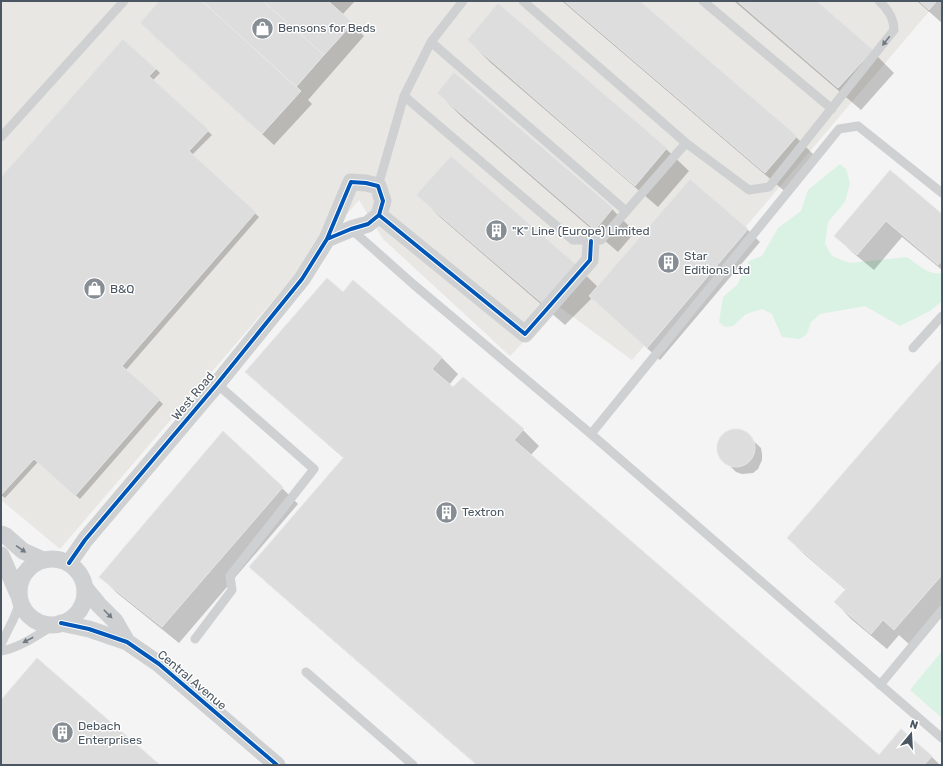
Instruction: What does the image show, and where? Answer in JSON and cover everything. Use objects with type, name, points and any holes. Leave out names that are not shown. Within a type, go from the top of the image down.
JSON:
[{"type":"street","name":"West Road","points":[[69,563],[85,540],[217,384],[302,279],[327,239],[351,182],[366,182],[378,186]]},
{"type":"street","points":[[327,239],[368,224],[379,215],[383,201],[378,186]]},
{"type":"street","points":[[379,215],[525,334],[590,260],[591,240]]},
{"type":"street","points":[[1,534],[6,536],[23,551],[43,560]]},
{"type":"street","name":"Central Avenue","points":[[1,555],[25,611],[32,619],[42,624],[57,624],[89,630],[127,642],[159,664],[277,765]]},
{"type":"street","points":[[19,598],[19,584],[22,575],[37,561],[48,558],[58,559],[69,563]]},
{"type":"street","name":"Central Avenue","points":[[69,563],[80,574],[85,588],[115,621],[127,642]]},
{"type":"street","points":[[57,624],[64,623],[74,616],[81,608],[85,588]]},
{"type":"lane","points":[[1,137],[124,1]]},
{"type":"lane","points":[[378,186],[404,96],[430,42],[463,1]]},
{"type":"lane","points":[[523,1],[686,143],[749,190],[769,187],[894,30],[894,22],[886,7],[879,1]]},
{"type":"lane","points":[[703,1],[832,109]]},
{"type":"lane","points":[[430,42],[626,210]]},
{"type":"lane","points":[[404,96],[573,240],[601,240],[686,143]]},
{"type":"lane","points":[[591,434],[839,129],[858,126],[942,193]]},
{"type":"lane","points":[[351,229],[413,284],[591,434],[942,738]]},
{"type":"lane","points":[[913,348],[942,316]]},
{"type":"lane","points":[[194,639],[232,590],[230,576],[314,470],[217,384]]},
{"type":"lane","points":[[1,644],[14,620],[19,598]]},
{"type":"lane","points":[[880,685],[942,610]]},
{"type":"lane","points":[[1,651],[8,650],[23,643],[57,624]]},
{"type":"lane","points":[[306,672],[413,765]]},
{"type":"shaded area","points":[[1,1],[938,1],[632,360],[558,306],[510,356],[383,239],[359,200],[60,549],[1,500]]},
{"type":"green space","points":[[840,164],[846,169],[850,183],[845,202],[828,222],[825,244],[832,256],[850,263],[907,257],[932,273],[942,273],[942,301],[930,311],[900,326],[865,306],[820,314],[811,322],[807,334],[800,339],[782,337],[772,314],[762,309],[746,314],[733,326],[725,327],[719,322],[723,297],[737,285],[749,261],[762,256],[778,228],[801,211],[808,190]]},
{"type":"green space","points":[[942,651],[942,718],[910,690]]},
{"type":"building","points":[[159,1],[202,1],[301,91],[262,134],[140,23]]},
{"type":"building","name":"Bensons for Beds","points":[[202,1],[263,1],[324,55],[296,87]]},
{"type":"building","points":[[263,1],[328,1],[353,23],[324,55]]},
{"type":"building","points":[[564,1],[640,1],[797,136],[765,173]]},
{"type":"building","points":[[737,1],[817,1],[873,50],[838,88]]},
{"type":"building","points":[[919,1],[937,1],[929,10]]},
{"type":"building","points":[[498,3],[667,148],[635,186],[467,40]]},
{"type":"building","name":"B&Q","points":[[123,39],[156,69],[149,76],[209,130],[189,151],[256,212],[122,366],[160,399],[75,496],[34,459],[1,495],[1,177]]},
{"type":"building","points":[[454,72],[613,208],[595,230],[437,93]]},
{"type":"building","name":"\"K\" Line (Europe) Limited","points":[[451,156],[578,266],[542,303],[416,195]]},
{"type":"building","points":[[890,170],[942,214],[942,261],[938,265],[886,221],[857,255],[834,236]]},
{"type":"building","name":"Star Editions Ltd","points":[[690,179],[748,229],[647,348],[589,296]]},
{"type":"building","name":"Textron","points":[[327,278],[343,292],[353,280],[442,357],[432,369],[453,387],[463,377],[524,429],[514,440],[879,755],[901,729],[932,756],[924,765],[478,765],[249,567],[344,457],[245,372]]},
{"type":"building","points":[[942,359],[942,575],[894,630],[883,620],[871,634],[834,602],[846,589],[787,538]]},
{"type":"building","points":[[732,429],[740,429],[747,432],[752,437],[755,448],[752,459],[747,464],[740,467],[732,467],[725,464],[720,459],[717,452],[717,444],[720,437],[725,432]]},
{"type":"building","points":[[223,431],[283,487],[162,627],[99,577]]},
{"type":"building","name":"Debach Enterprises","points":[[37,658],[160,765],[1,765],[1,700]]},
{"type":"cycle path","points":[[69,563],[85,540],[217,384],[302,279],[327,239],[351,182],[366,183],[378,186],[383,201],[379,215],[368,224],[327,239]]},
{"type":"cycle path","points":[[379,215],[525,334],[590,260],[591,241]]},
{"type":"cycle path","points":[[61,623],[89,629],[127,642],[159,664],[277,765]]},
{"type":"place","name":"Bensons for Beds","points":[[263,28]]},
{"type":"place","name":"\"K\" Line (Europe) Limited","points":[[497,231]]},
{"type":"place","name":"Star Editions Ltd","points":[[669,263]]},
{"type":"place","name":"B&Q","points":[[95,289]]},
{"type":"place","name":"Textron","points":[[447,512]]},
{"type":"place","name":"Debach Enterprises","points":[[62,733]]}]
